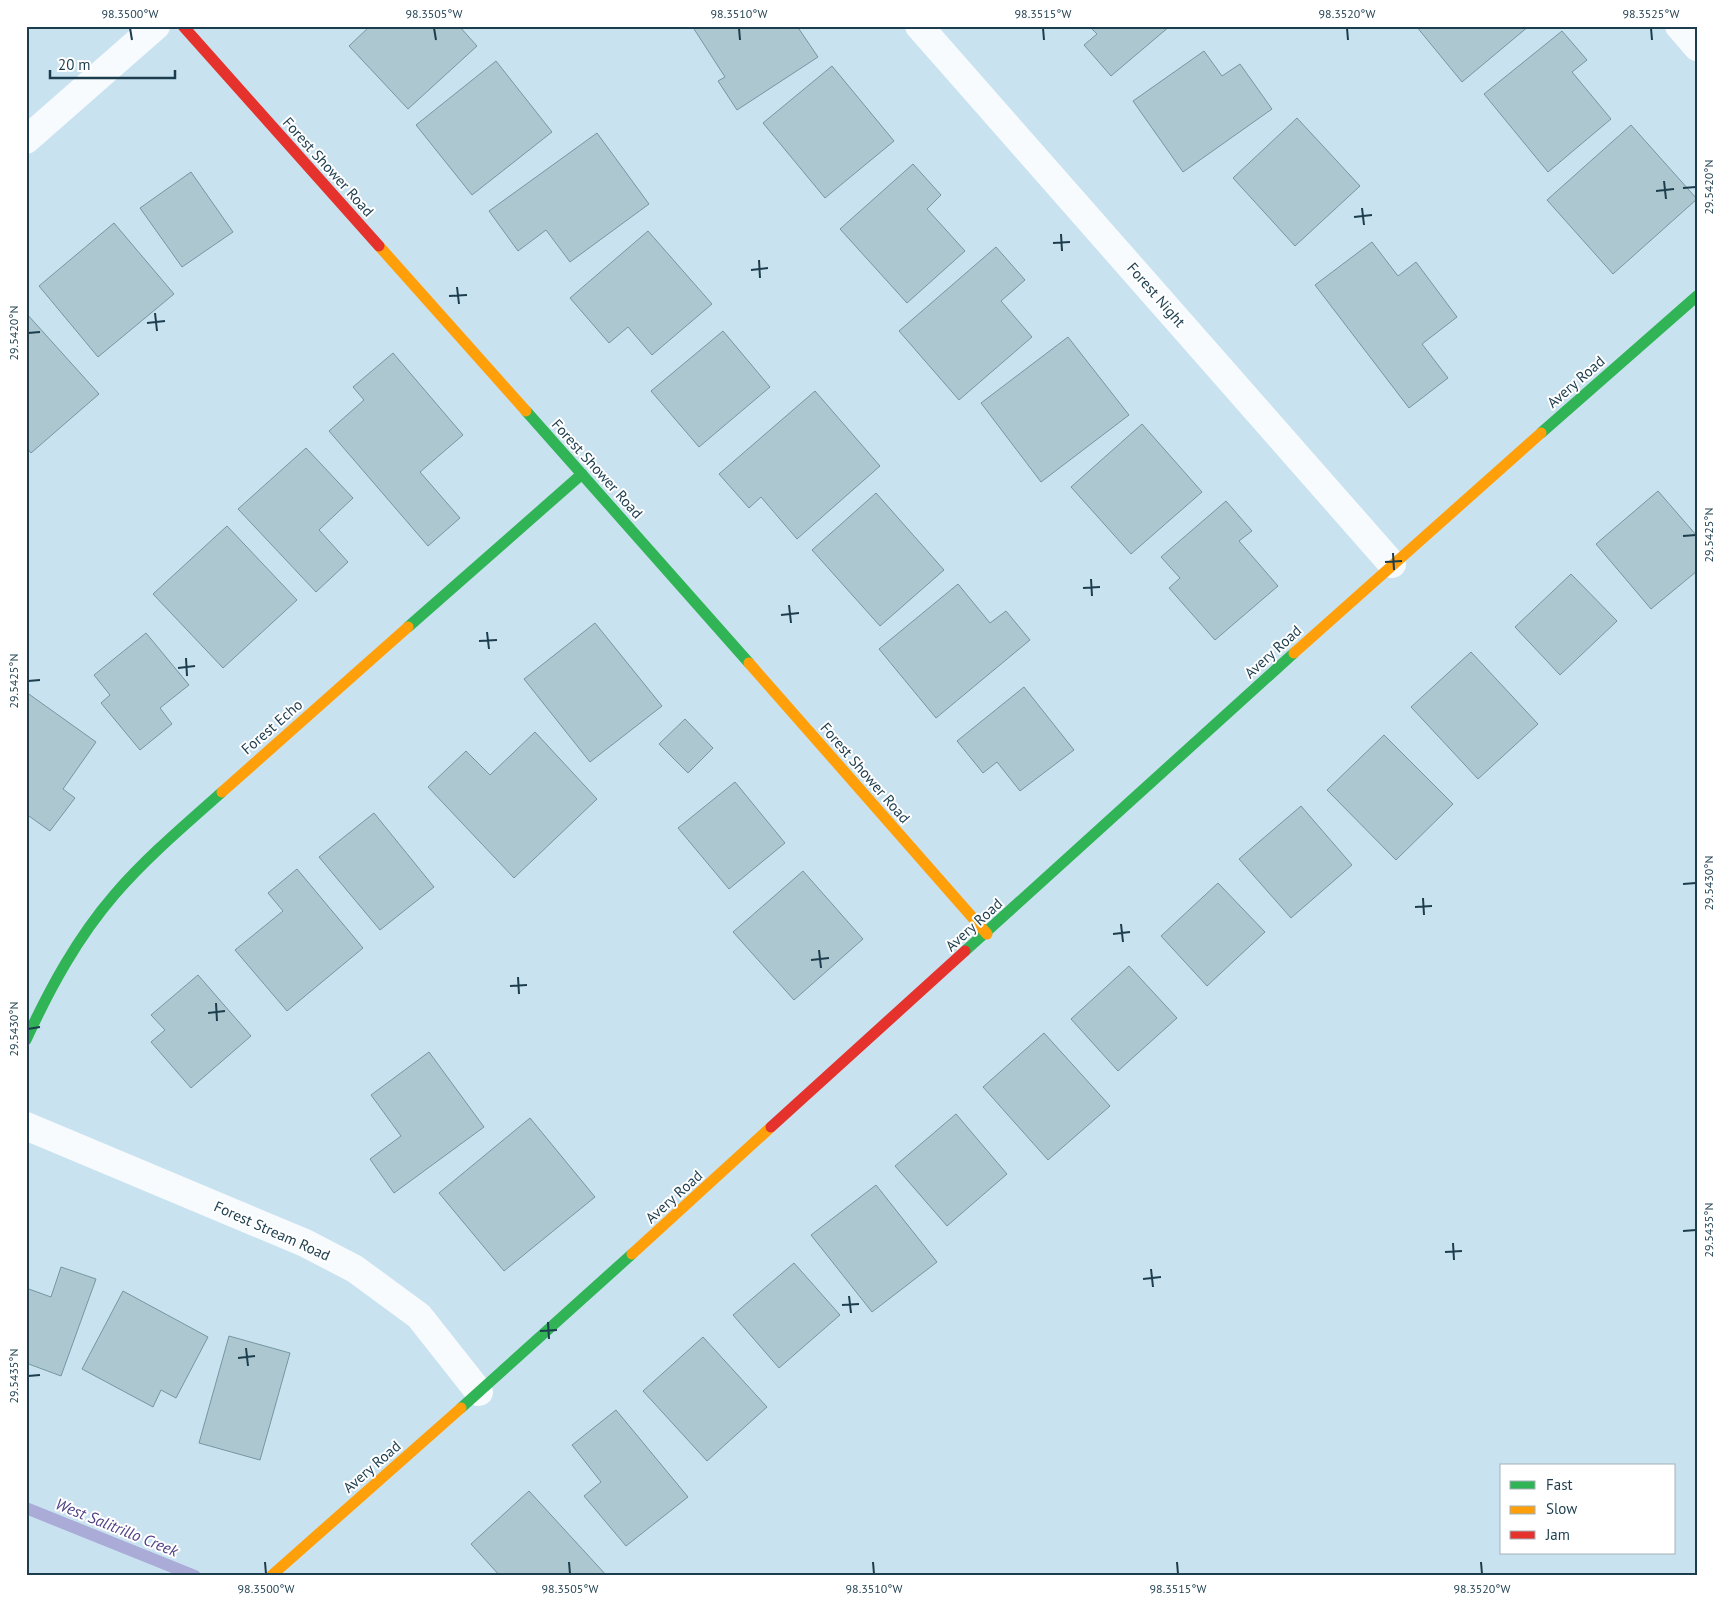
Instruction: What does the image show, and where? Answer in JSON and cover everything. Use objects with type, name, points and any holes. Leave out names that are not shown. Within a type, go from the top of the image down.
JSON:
[{"type":"street","points":[[26,140],[156,26]]},
{"type":"street","name":"Forest Shower Road","points":[[183,26],[582,474],[987,934]]},
{"type":"street","name":"Forest Night","points":[[919,26],[1392,564]]},
{"type":"street","points":[[1678,26],[1697,47]]},
{"type":"street","name":"Avery Road","points":[[271,1576],[479,1392],[987,934],[1392,564],[1697,296]]},
{"type":"street","name":"Forest Echo","points":[[26,1040],[47,994],[78,943],[114,895],[180,828],[582,474]]},
{"type":"street","name":"Forest Stream Road","points":[[26,1126],[305,1244],[355,1269],[419,1316],[479,1392]]},
{"type":"building","points":[[370,26],[459,26],[477,46],[408,109],[349,46]]},
{"type":"building","points":[[697,26],[797,26],[818,57],[737,110],[718,81],[725,77],[694,29]]},
{"type":"building","points":[[1089,26],[1170,26],[1111,76],[1084,45],[1097,34]]},
{"type":"building","points":[[1416,26],[1529,26],[1462,82]]},
{"type":"building","points":[[1562,31],[1587,60],[1572,72],[1611,119],[1548,172],[1484,94]]},
{"type":"building","points":[[1204,51],[1222,76],[1240,64],[1272,109],[1183,172],[1133,101]]},
{"type":"building","points":[[496,61],[552,132],[472,195],[416,125]]},
{"type":"building","points":[[832,66],[894,141],[825,198],[763,123]]},
{"type":"building","points":[[1297,118],[1360,186],[1295,246],[1233,178]]},
{"type":"building","points":[[1631,125],[1697,199],[1613,274],[1547,200]]},
{"type":"building","points":[[597,133],[649,204],[570,262],[546,230],[518,251],[489,211]]},
{"type":"building","points":[[913,164],[941,195],[927,209],[965,251],[907,303],[840,229]]},
{"type":"building","points":[[191,172],[233,232],[182,267],[140,208]]},
{"type":"building","points":[[114,223],[174,294],[98,357],[39,286]]},
{"type":"building","points":[[648,231],[712,304],[652,355],[628,327],[609,343],[570,298]]},
{"type":"building","points":[[1372,242],[1398,276],[1416,262],[1457,317],[1422,344],[1448,378],[1409,408],[1315,285]]},
{"type":"building","points":[[996,247],[1025,280],[1001,301],[1032,337],[959,400],[899,331]]},
{"type":"building","points":[[26,313],[99,394],[31,453],[26,447]]},
{"type":"building","points":[[723,331],[770,387],[699,447],[651,391]]},
{"type":"building","points":[[1068,337],[1129,415],[1041,482],[981,403]]},
{"type":"building","points":[[393,353],[463,435],[420,472],[460,518],[428,546],[329,431],[364,400],[353,387]]},
{"type":"building","points":[[815,391],[880,466],[797,539],[761,497],[749,508],[719,474]]},
{"type":"building","points":[[1142,424],[1202,492],[1131,554],[1071,487]]},
{"type":"building","points":[[306,448],[353,498],[319,530],[348,562],[316,592],[238,509]]},
{"type":"building","points":[[1658,491],[1697,536],[1697,571],[1651,609],[1596,544]]},
{"type":"building","points":[[876,493],[944,570],[880,626],[812,550]]},
{"type":"building","points":[[1226,501],[1252,531],[1239,541],[1278,586],[1215,640],[1169,588],[1180,578],[1161,557]]},
{"type":"building","points":[[227,526],[297,600],[223,668],[153,594]]},
{"type":"building","points":[[1571,574],[1617,621],[1560,675],[1515,627]]},
{"type":"building","points":[[958,584],[990,623],[1006,611],[1030,640],[936,718],[879,649]]},
{"type":"building","points":[[595,623],[662,706],[590,762],[524,679]]},
{"type":"building","points":[[146,633],[189,685],[160,708],[172,724],[140,750],[101,703],[110,695],[94,675]]},
{"type":"building","points":[[1471,652],[1538,724],[1478,779],[1411,707]]},
{"type":"building","points":[[1024,687],[1074,750],[1020,791],[997,762],[983,773],[957,741]]},
{"type":"building","points":[[26,692],[96,742],[63,789],[75,798],[50,831],[26,814]]},
{"type":"building","points":[[685,719],[713,748],[688,773],[659,744]]},
{"type":"building","points":[[535,732],[597,799],[514,878],[428,787],[466,751],[490,775]]},
{"type":"building","points":[[1384,735],[1453,804],[1396,860],[1327,790]]},
{"type":"building","points":[[735,782],[785,843],[729,889],[678,828]]},
{"type":"building","points":[[1301,806],[1352,865],[1291,918],[1239,859]]},
{"type":"building","points":[[374,813],[434,887],[380,930],[319,857]]},
{"type":"building","points":[[297,869],[363,948],[287,1011],[235,950],[283,911],[268,893]]},
{"type":"building","points":[[803,871],[863,939],[794,1000],[733,932]]},
{"type":"building","points":[[1218,883],[1265,932],[1207,986],[1161,936]]},
{"type":"building","points":[[1129,966],[1177,1018],[1118,1071],[1071,1019]]},
{"type":"building","points":[[198,975],[251,1036],[191,1088],[151,1042],[165,1030],[151,1015]]},
{"type":"building","points":[[1044,1033],[1110,1106],[1048,1160],[983,1087]]},
{"type":"building","points":[[429,1052],[484,1127],[394,1193],[370,1159],[401,1136],[371,1095]]},
{"type":"building","points":[[956,1114],[1007,1174],[947,1226],[895,1166]]},
{"type":"building","points":[[530,1118],[595,1197],[504,1271],[439,1193]]},
{"type":"building","points":[[876,1185],[937,1262],[872,1312],[811,1235]]},
{"type":"building","points":[[794,1263],[840,1315],[779,1368],[733,1315]]},
{"type":"building","points":[[61,1267],[96,1279],[61,1376],[26,1363],[26,1288],[51,1297]]},
{"type":"building","points":[[123,1291],[208,1337],[176,1398],[161,1390],[153,1407],[82,1369]]},
{"type":"building","points":[[229,1336],[290,1353],[260,1460],[199,1443]]},
{"type":"building","points":[[703,1337],[767,1407],[707,1461],[643,1391]]},
{"type":"building","points":[[616,1410],[688,1497],[626,1546],[584,1496],[601,1482],[572,1445]]},
{"type":"building","points":[[529,1491],[607,1576],[500,1576],[471,1544]]},
{"type":"waterway","name":"West Salitrillo Creek","points":[[26,1508],[195,1576]]},
{"type":"traffic: fast","points":[[1541,433],[1697,296]]},
{"type":"traffic: fast","points":[[526,411],[749,663]]},
{"type":"traffic: fast","points":[[408,627],[582,474]]},
{"type":"traffic: fast","points":[[965,951],[1294,653]]},
{"type":"traffic: fast","points":[[26,1040],[65,964],[101,911],[140,867],[222,792]]},
{"type":"traffic: fast","points":[[461,1408],[632,1254]]},
{"type":"traffic: slow","points":[[379,246],[526,411]]},
{"type":"traffic: slow","points":[[1294,653],[1541,433]]},
{"type":"traffic: slow","points":[[222,792],[408,627]]},
{"type":"traffic: slow","points":[[749,663],[987,934]]},
{"type":"traffic: slow","points":[[632,1254],[771,1127]]},
{"type":"traffic: slow","points":[[271,1576],[461,1408]]},
{"type":"traffic: jam","points":[[183,26],[379,246]]},
{"type":"traffic: jam","points":[[771,1127],[965,951]]}]
